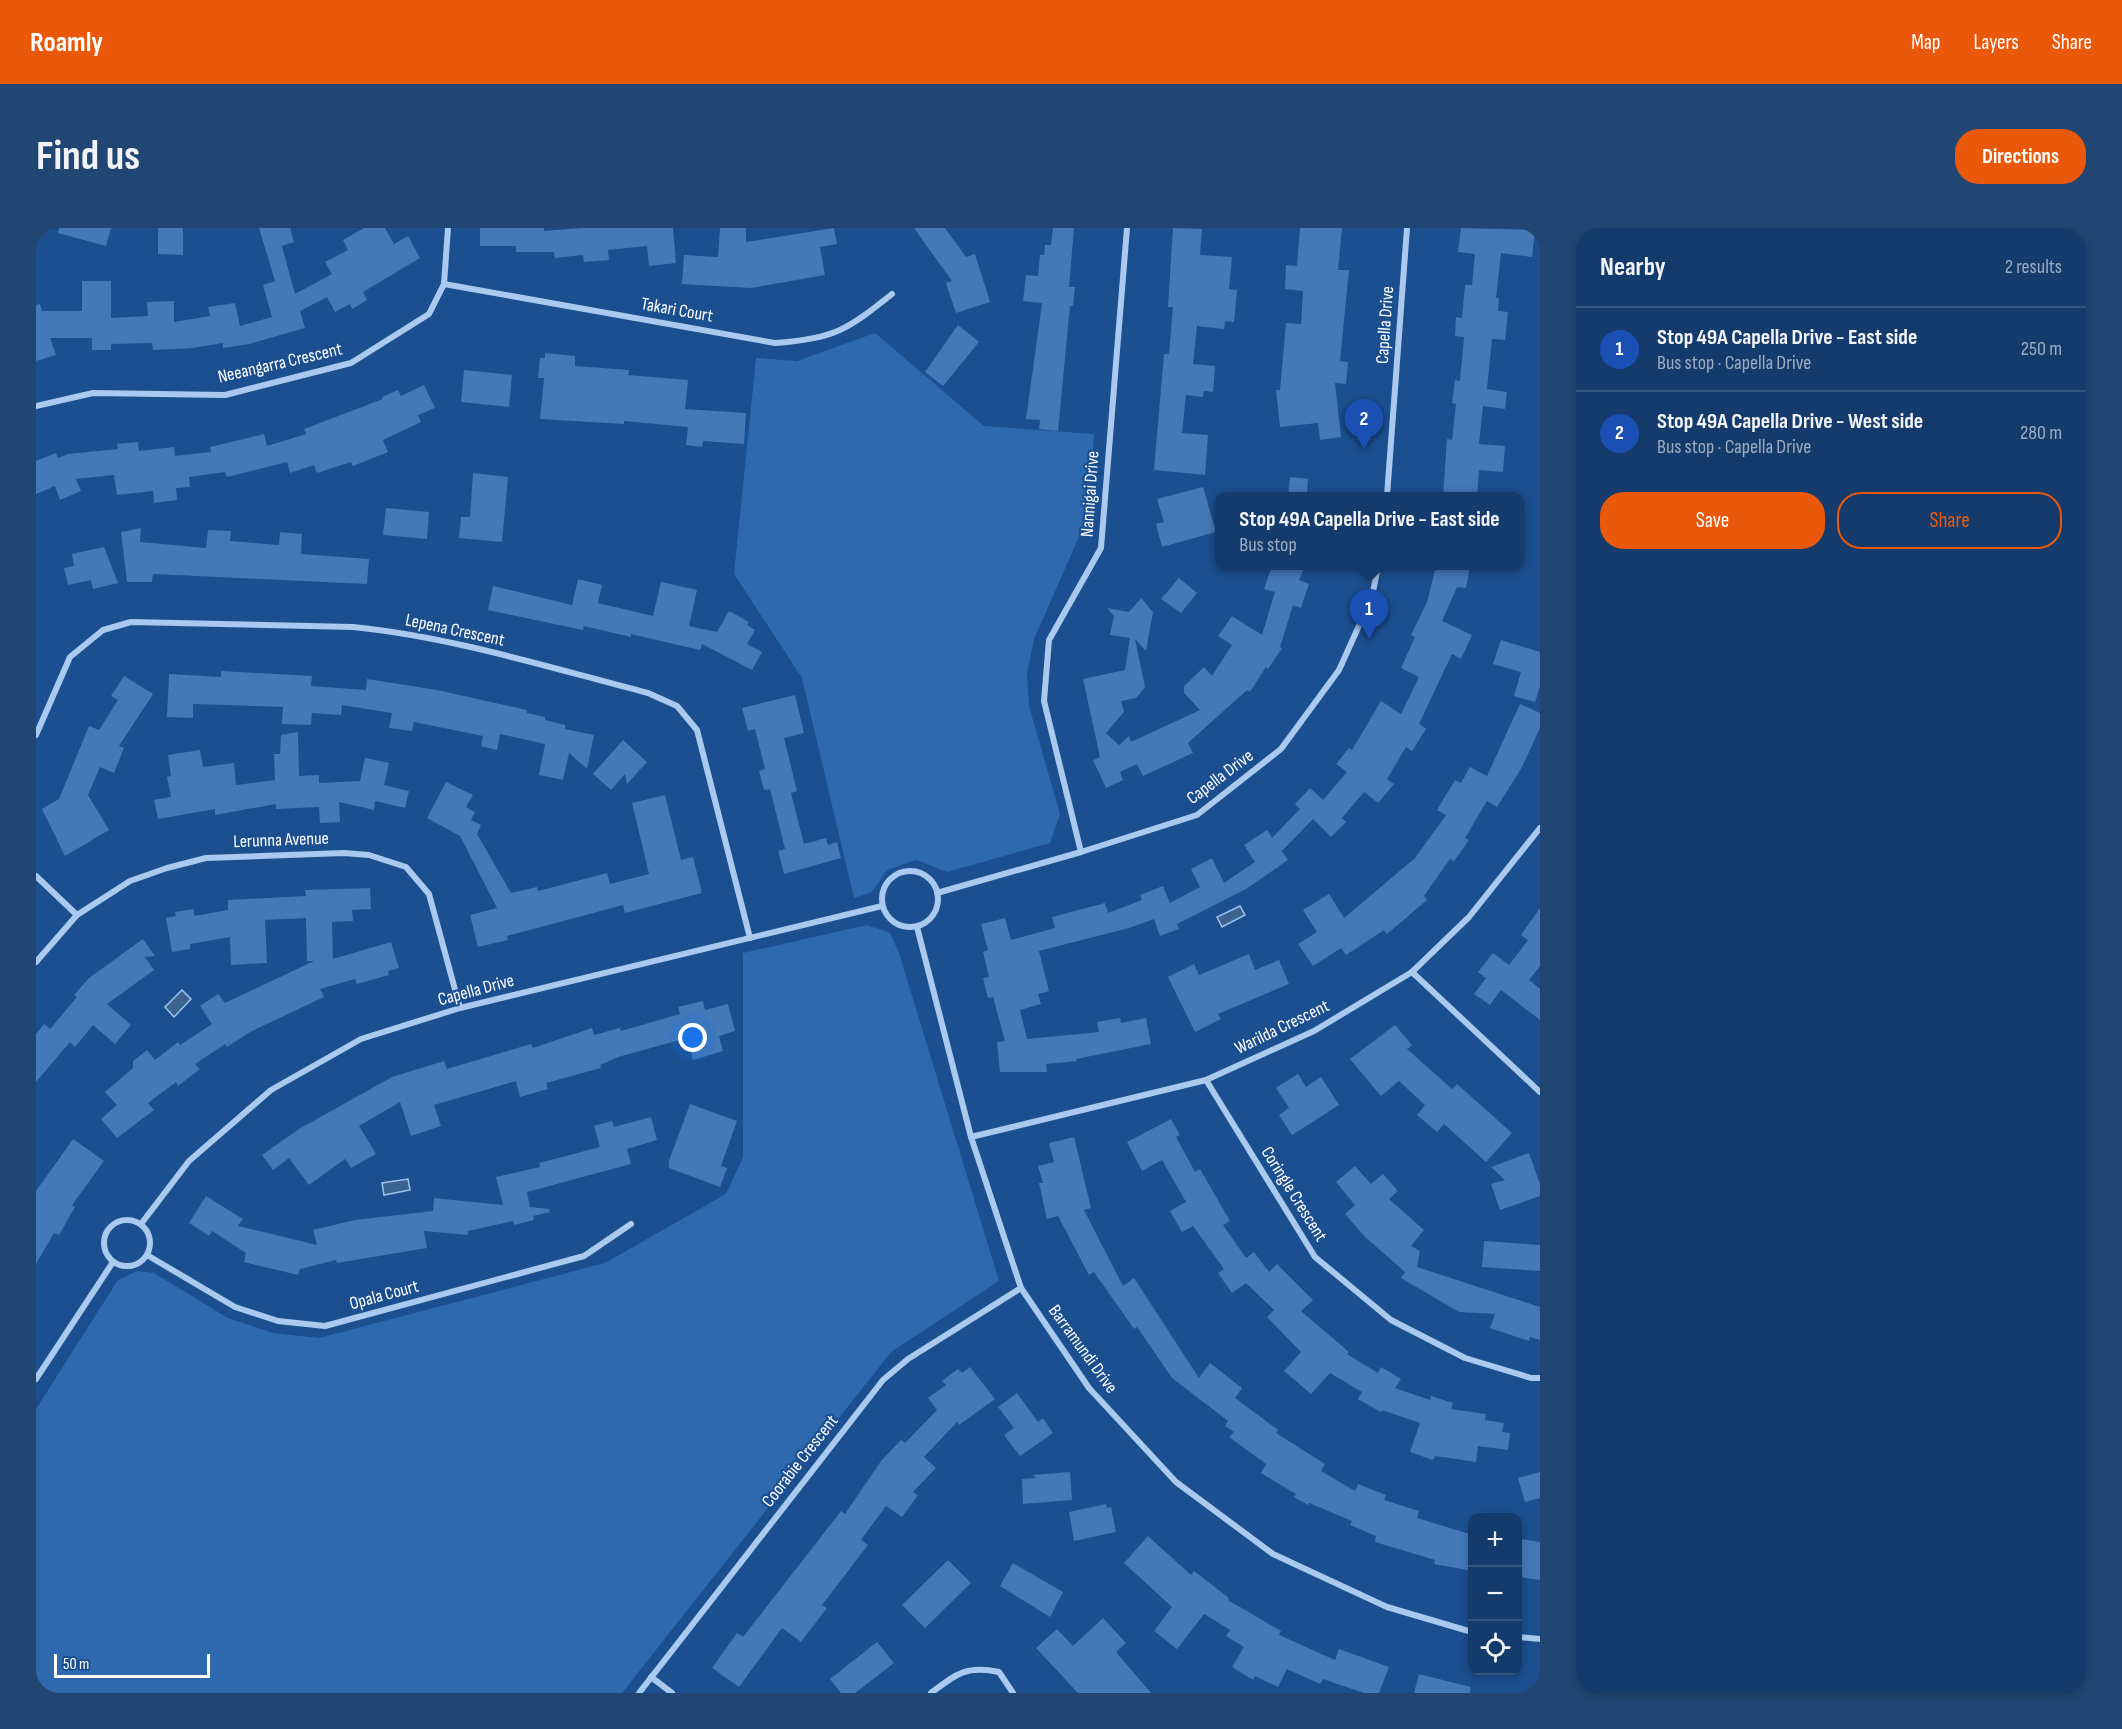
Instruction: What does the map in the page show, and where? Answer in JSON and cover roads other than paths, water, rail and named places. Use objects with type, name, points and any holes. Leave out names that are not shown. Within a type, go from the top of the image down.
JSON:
[{"type":"street","name":"Neeangarra Crescent","points":[[36,406],[93,393],[225,395],[351,363],[429,314],[444,284],[448,228]]},
{"type":"street","name":"Nannigai Drive","points":[[1081,852],[1044,701],[1049,640],[1101,548],[1127,228]]},
{"type":"street","name":"Capella Drive","points":[[1387,492],[1407,228]]},
{"type":"street","name":"Takari Court","points":[[444,284],[775,343],[817,340],[853,325],[892,294]]},
{"type":"street","name":"Capella Drive","points":[[937,892],[1081,852],[1197,815],[1281,749],[1339,670],[1372,597],[1377,570]]},
{"type":"street","name":"Lepena Crescent","points":[[36,735],[70,657],[103,630],[131,622],[353,627],[389,631],[452,642],[648,693],[678,706],[697,730],[750,938]]},
{"type":"street","name":"Warilda Crescent","points":[[971,1137],[1206,1080],[1314,1031],[1412,972],[1469,917],[1540,828]]},
{"type":"street","name":"Lerunna Avenue","points":[[36,962],[77,915],[130,881],[206,858],[344,853],[369,855],[406,867],[429,894],[460,1008]]},
{"type":"street","points":[[903,872],[921,873],[934,884],[937,892],[936,910],[932,917],[917,927],[900,926],[886,914],[882,906],[883,889],[888,881],[903,872]]},
{"type":"street","points":[[36,876],[77,915]]},
{"type":"street","name":"Capella Drive","points":[[141,1224],[189,1161],[271,1090],[361,1040],[460,1008],[882,906]]},
{"type":"street","name":"Barramundi Drive","points":[[917,927],[971,1137],[1021,1288],[1089,1388],[1176,1482],[1273,1554],[1387,1607],[1468,1631]]},
{"type":"street","points":[[1412,972],[1540,1092]]},
{"type":"street","name":"Coringle Crescent","points":[[1206,1080],[1316,1257],[1390,1320],[1465,1358],[1531,1378],[1540,1378]]},
{"type":"street","points":[[120,1220],[135,1221],[141,1224],[149,1235],[150,1249],[147,1255],[142,1261],[127,1266],[113,1262],[104,1250],[104,1235],[108,1228],[120,1220]]},
{"type":"street","name":"Opala Court","points":[[147,1255],[235,1307],[278,1321],[324,1326],[584,1256],[631,1224]]},
{"type":"street","points":[[36,1379],[113,1262]]},
{"type":"street","name":"Coorabie Crescent","points":[[639,1693],[882,1380],[909,1359],[1021,1288]]},
{"type":"street","points":[[1522,1637],[1540,1639]]},
{"type":"street","points":[[931,1693],[958,1673],[980,1668],[999,1672],[1013,1693]]},
{"type":"street","points":[[651,1677],[672,1693]]},
{"type":"place","name":"Stop 49A Capella Drive - West side","points":[[1364,449]]},
{"type":"place","name":"Stop 49A Capella Drive - East side","points":[[1369,639]]}]
